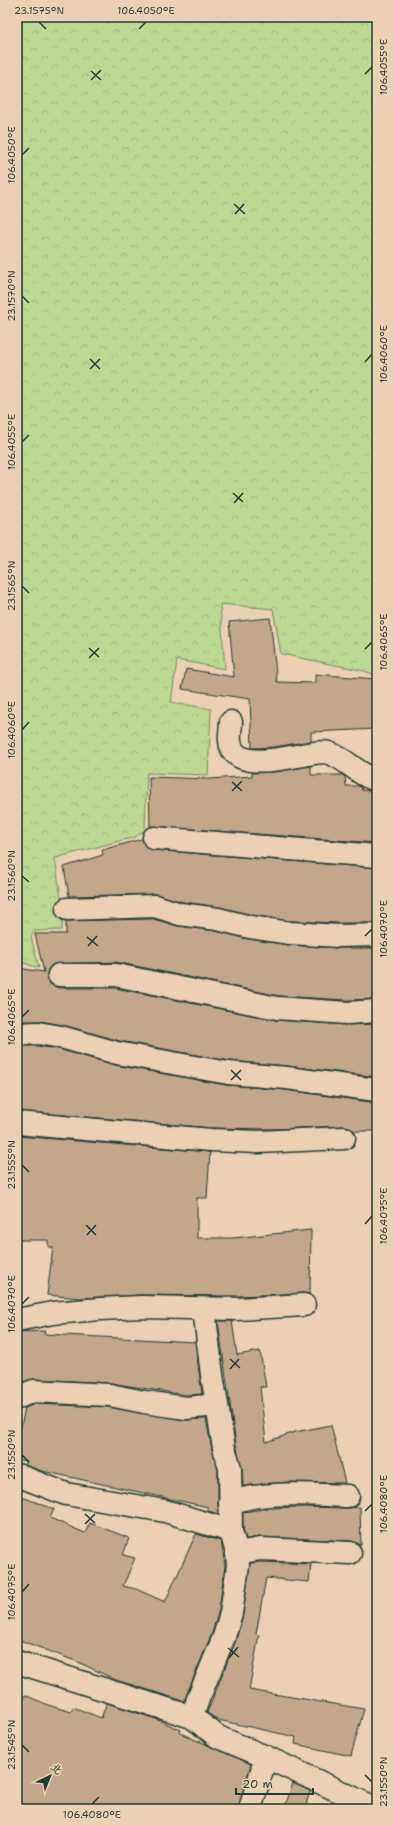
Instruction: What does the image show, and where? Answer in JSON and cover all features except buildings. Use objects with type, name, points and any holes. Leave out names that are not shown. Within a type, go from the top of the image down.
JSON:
[{"type":"street","points":[[231,722],[230,742],[234,752],[242,759],[254,762],[328,752],[350,764],[370,778],[377,780]]},
{"type":"street","points":[[154,838],[377,856]]},
{"type":"street","points":[[67,909],[155,906],[180,914],[218,918],[250,927],[290,933],[339,936],[377,935]]},
{"type":"street","points":[[59,975],[116,975],[277,1008],[347,1013],[377,1011]]},
{"type":"street","points":[[17,1034],[38,1033],[61,1037],[117,1053],[228,1073],[287,1078],[377,1090]]},
{"type":"street","points":[[17,1122],[211,1140],[258,1142],[344,1138]]},
{"type":"street","points":[[17,1320],[53,1313],[100,1308],[141,1307],[238,1309],[304,1305]]},
{"type":"street","points":[[192,1717],[224,1637],[231,1613],[236,1582],[237,1553],[230,1531],[230,1468],[224,1448],[204,1309]]},
{"type":"street","points":[[17,1398],[33,1391],[110,1396],[186,1408],[217,1405]]},
{"type":"street","points":[[17,1475],[66,1494],[165,1511],[230,1531]]},
{"type":"street","points":[[230,1504],[241,1499],[279,1495],[348,1496]]},
{"type":"street","points":[[237,1553],[260,1549],[350,1553]]},
{"type":"street","points":[[17,1662],[192,1717],[218,1737],[266,1757],[377,1809]]},
{"type":"street","points":[[250,1809],[266,1757]]},
{"type":"green space","points":[[17,17],[377,17],[377,55],[372,69],[372,102],[377,113],[377,675],[360,670],[281,654],[273,609],[220,604],[225,669],[177,660],[171,702],[211,709],[208,775],[147,773],[145,830],[135,837],[55,858],[63,912],[62,930],[36,931],[31,937],[39,968],[24,963],[17,965]]}]
